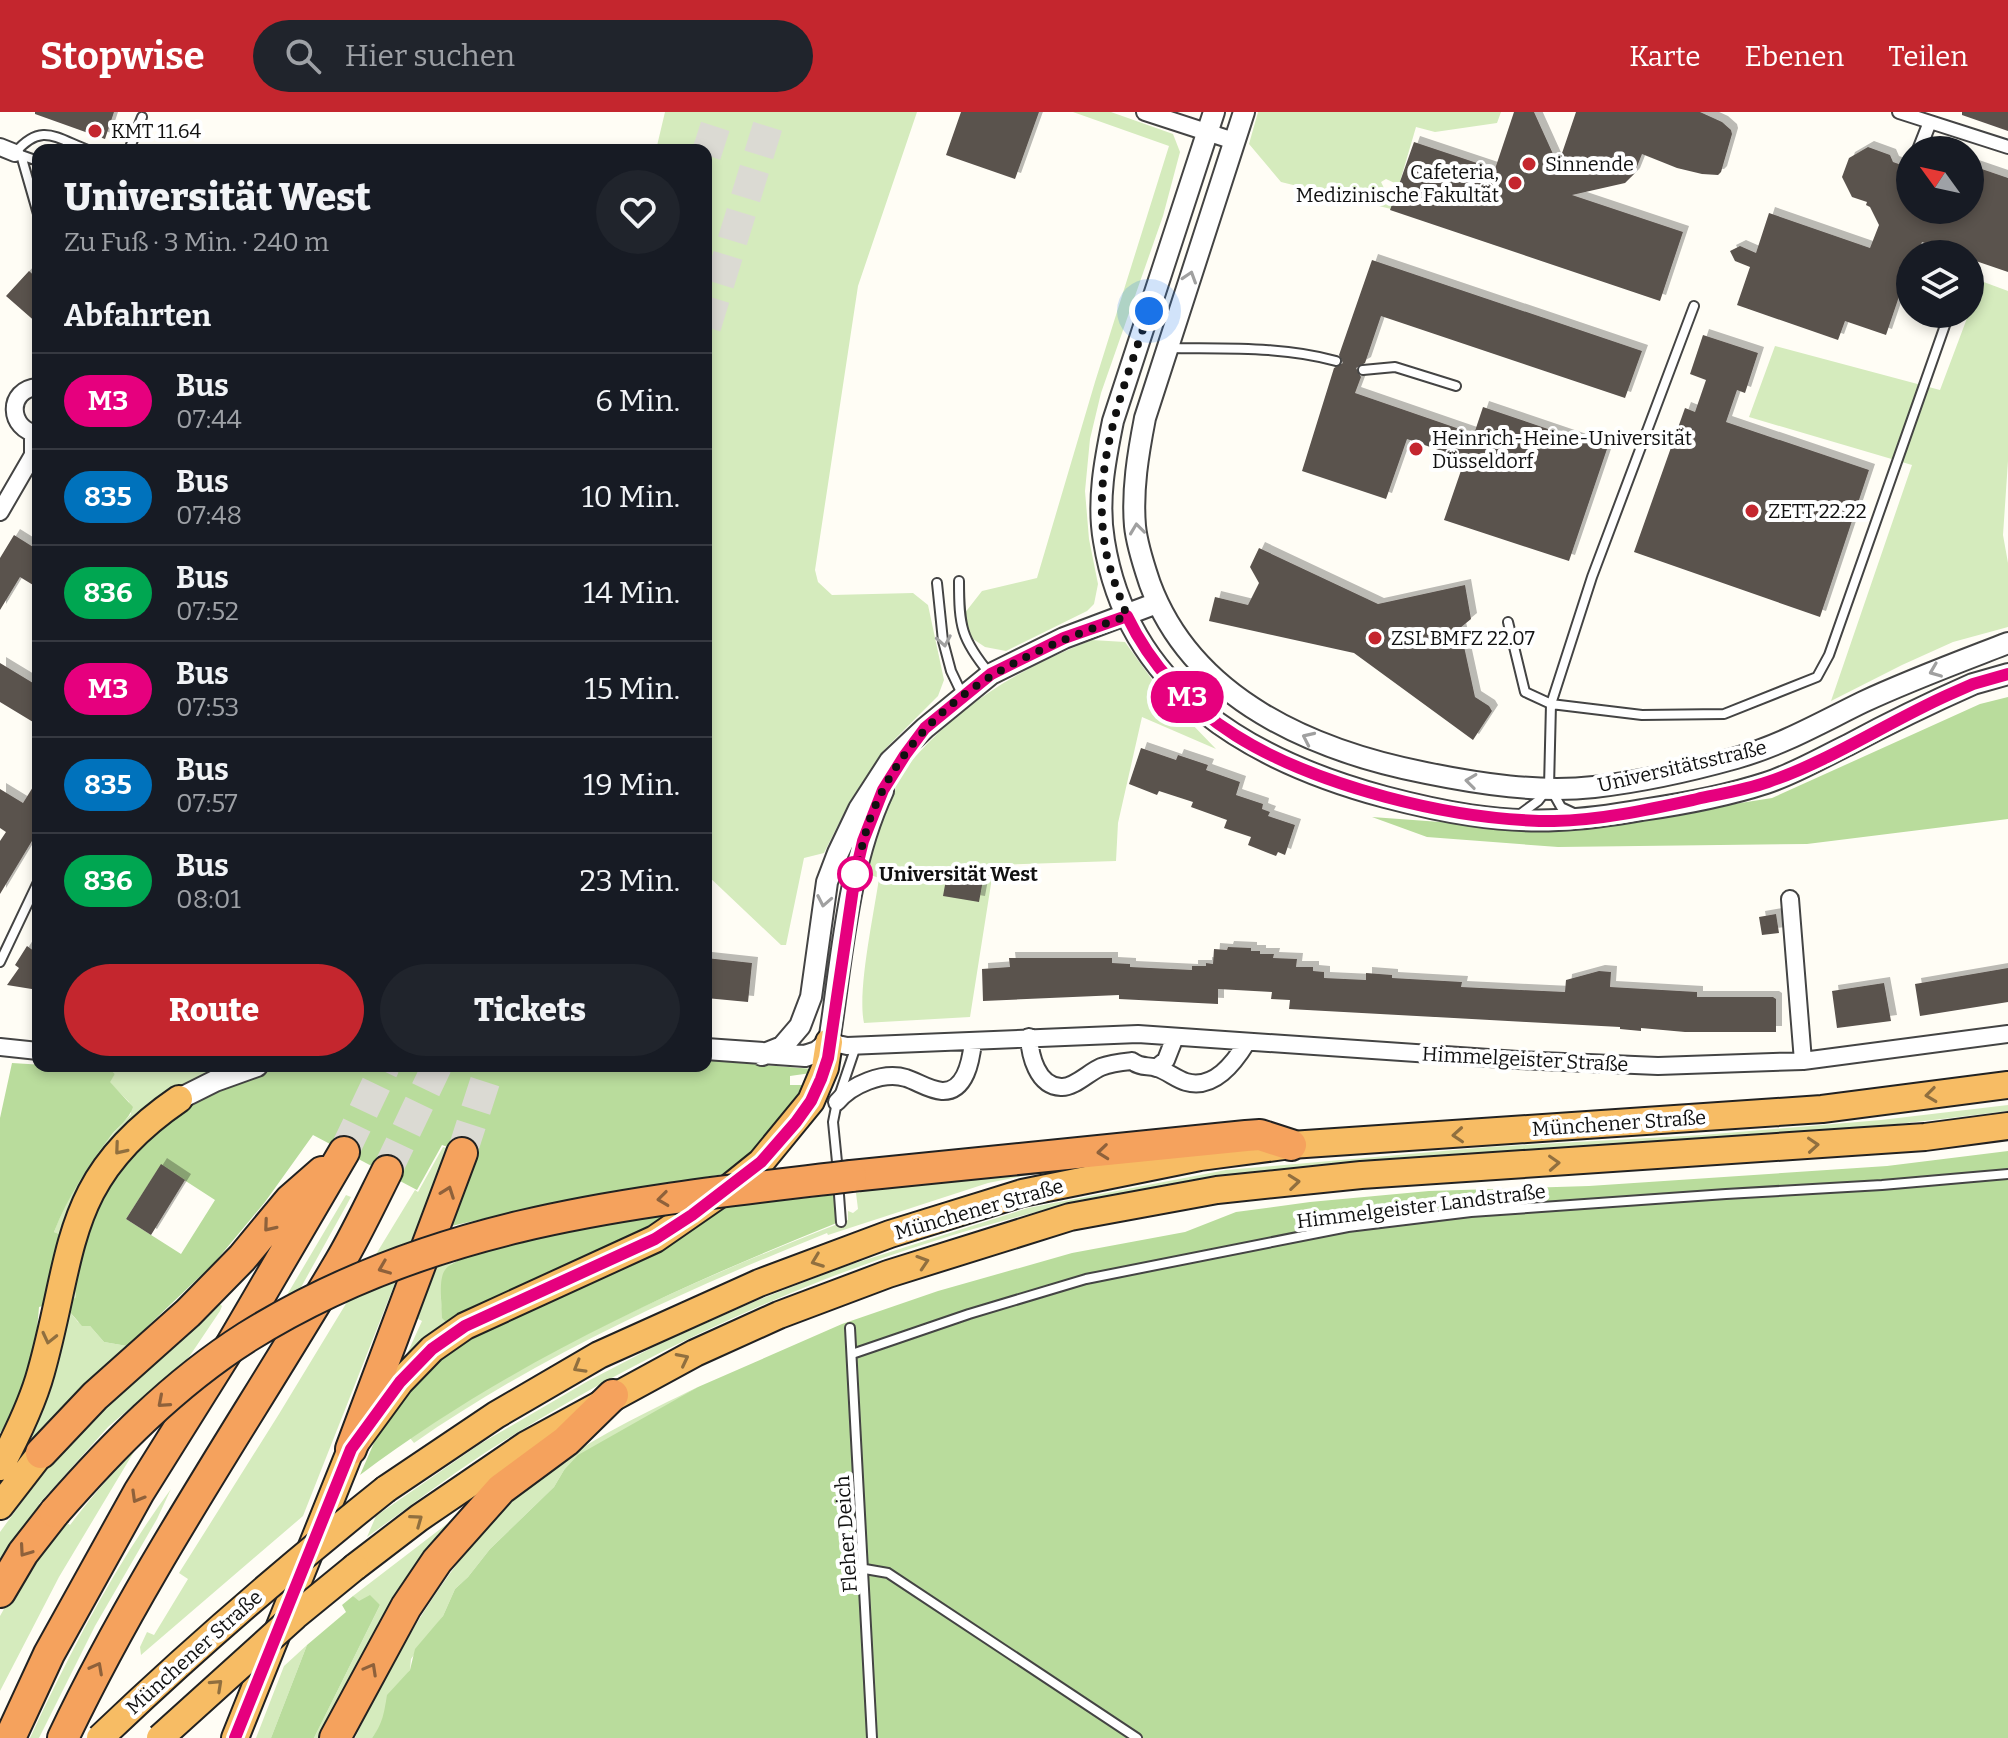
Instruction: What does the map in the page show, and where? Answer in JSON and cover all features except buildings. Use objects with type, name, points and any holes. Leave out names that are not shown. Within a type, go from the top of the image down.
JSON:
[{"type":"highway","points":[[351,1449],[400,1382],[432,1349],[465,1326],[655,1239],[761,1162],[811,1101],[825,1068],[829,1042]]},
{"type":"highway","name":"Münchener Straße","points":[[100,1738],[283,1572],[386,1489],[496,1415],[599,1355],[759,1283],[890,1234],[1022,1193],[1200,1157],[1291,1145],[1822,1109],[2008,1085]]},
{"type":"highway","points":[[0,1467],[28,1411],[41,1374],[77,1220],[107,1164],[130,1137],[179,1099]]},
{"type":"highway","name":"Münchener Straße","points":[[160,1738],[295,1616],[355,1567],[419,1518],[526,1445],[695,1353],[779,1315],[888,1274],[1070,1217],[1217,1190],[1347,1176],[1910,1138],[2008,1126]]},
{"type":"highway","points":[[0,1592],[23,1553],[55,1512],[131,1429],[194,1376],[246,1338],[361,1277],[455,1243],[538,1221],[630,1203],[842,1178],[1246,1136],[1260,1135],[1291,1145]]},
{"type":"highway","points":[[0,1506],[41,1453],[95,1396],[188,1313],[242,1258],[290,1200],[344,1152],[231,1345],[139,1492],[49,1654],[10,1738]]},
{"type":"highway","points":[[235,1738],[351,1449],[462,1153]]},
{"type":"highway","points":[[63,1738],[96,1668],[170,1537],[341,1260],[387,1171]]},
{"type":"highway","points":[[335,1738],[406,1607],[437,1561],[501,1489],[566,1441],[613,1395]]},
{"type":"street","points":[[1145,112],[1234,141]]},
{"type":"street","name":"Universitätsstraße","points":[[1214,112],[1127,377],[1105,458],[1102,501],[1104,540],[1127,616],[1138,638],[1180,690],[1205,715],[1266,754],[1328,781],[1450,813],[1556,821],[1642,810],[1767,783],[1948,695],[2008,674]]},
{"type":"street","name":"Universitätsstraße","points":[[1244,112],[1155,382],[1137,458],[1135,495],[1136,529],[1143,564],[1157,603],[1181,642],[1225,689],[1307,738],[1381,764],[1465,781],[1594,787],[1736,758],[1792,739],[1916,678],[2008,643]]},
{"type":"street","points":[[1899,112],[2008,147]]},
{"type":"street","points":[[1924,136],[1930,122]]},
{"type":"street","points":[[1127,377],[1155,382]]},
{"type":"street","points":[[32,389],[24,391],[15,405],[17,423],[32,433]]},
{"type":"street","points":[[0,512],[32,457]]},
{"type":"street","points":[[762,1055],[782,1047],[791,1039],[807,1008],[827,882],[859,809],[890,761],[991,674],[1064,638],[1157,603]]},
{"type":"street","points":[[829,1042],[863,841],[883,790],[925,728]]},
{"type":"street","points":[[1790,899],[1803,1061]]},
{"type":"street","points":[[807,1008],[829,1042]]},
{"type":"street","points":[[1138,1034],[1131,1051],[1132,1061],[1138,1066],[1156,1068],[1188,1083],[1199,1084],[1220,1075],[1247,1042]]},
{"type":"street","name":"Himmelgeister Straße","points":[[712,1050],[805,1056],[817,1052],[829,1042],[856,1045],[973,1042],[1138,1034],[1518,1060],[1658,1066],[1803,1061],[2008,1034]]},
{"type":"street","points":[[1029,1037],[1030,1057],[1040,1074],[1049,1083],[1060,1087],[1070,1085],[1104,1065],[1132,1061]]},
{"type":"street","points":[[1156,1068],[1166,1060],[1175,1037]]},
{"type":"street","points":[[837,1102],[846,1091],[883,1077],[908,1078],[944,1091],[955,1088],[970,1063],[973,1042]]},
{"type":"street","points":[[0,1047],[32,1050]]},
{"type":"street","points":[[179,1099],[240,1072]]},
{"type":"lane","points":[[131,144],[142,117]]},
{"type":"lane","points":[[12,151],[33,136],[43,133],[72,144]]},
{"type":"lane","points":[[12,151],[32,159]]},
{"type":"lane","points":[[12,151],[32,199]]},
{"type":"lane","points":[[1585,818],[1561,807],[1549,787],[1551,704],[1592,577],[1694,306]]},
{"type":"lane","points":[[1508,622],[1525,692],[1551,704],[1642,715],[1724,714],[1817,677],[1829,655],[1944,328]]},
{"type":"lane","points":[[1168,347],[1252,349],[1336,361]]},
{"type":"lane","points":[[1363,370],[1395,367],[1456,386]]},
{"type":"lane","points":[[959,581],[959,621],[970,649],[991,674]]},
{"type":"lane","points":[[937,583],[943,641],[951,671],[963,696]]},
{"type":"lane","points":[[1513,819],[1538,801],[1549,787]]},
{"type":"lane","points":[[0,962],[32,895]]},
{"type":"lane","points":[[841,1222],[842,1178],[833,1122],[856,1045]]},
{"type":"lane","name":"Himmelgeister Landstraße","points":[[852,1354],[1086,1279],[1348,1227],[1471,1212],[2008,1174]]},
{"type":"lane","name":"Fleher Deich","points":[[850,1328],[872,1738]]},
{"type":"lane","points":[[865,1569],[888,1573],[1137,1738]]},
{"type":"green space","points":[[665,112],[917,112],[858,286],[815,570],[818,582],[832,595],[913,593],[928,605],[944,680],[938,696],[884,750],[849,803],[824,853],[804,858],[786,945],[781,945],[712,880],[712,144],[657,144]]},
{"type":"green space","points":[[1073,112],[1111,112],[1173,134],[1180,152],[1163,216],[1101,393],[1090,439],[1085,491],[1089,539],[1098,584],[1094,604],[1087,611],[1006,651],[985,647],[973,639],[964,614],[982,591],[1037,578],[1169,146]]},
{"type":"green space","points":[[1258,112],[1501,112],[1497,123],[1435,132],[1416,127],[1399,185],[1386,179],[1381,182],[1384,188],[1397,191],[1391,209],[1281,182],[1249,144]]},
{"type":"green space","points":[[1984,282],[2008,291],[2008,461],[2003,535],[2008,563],[2008,627],[1953,642],[1831,701],[1912,465],[1749,417],[1775,346],[1940,390],[1963,328],[1984,328]]},
{"type":"green space","points":[[1092,640],[1125,642],[1161,692],[1216,749],[1142,717],[1118,823],[1116,861],[994,865],[970,1017],[864,1023],[864,973],[879,878],[865,873],[885,796],[934,737],[975,703],[1019,674]]},
{"type":"green space","points":[[2008,697],[2008,819],[1807,844],[1558,847],[1427,837],[1372,817],[1563,831],[1772,798],[1980,704]]},
{"type":"green space","points":[[712,1061],[812,1069],[811,1073],[790,1076],[790,1085],[806,1085],[795,1106],[736,1172],[558,1202],[447,1227],[471,1155],[442,1145],[417,1190],[313,1135],[265,1202],[215,1262],[127,1346],[104,1342],[90,1326],[82,1326],[69,1311],[71,1301],[76,1297],[73,1276],[104,1185],[146,1134],[187,1105],[266,1072],[712,1072]],"holes":[[[161,1165],[215,1200],[181,1254],[126,1219]]]},
{"type":"green space","points":[[12,1063],[32,1064],[32,1072],[113,1072],[115,1074],[110,1082],[133,1107],[86,1171],[54,1232],[59,1234],[46,1305],[39,1307],[28,1373],[0,1433],[0,1118]]},
{"type":"green space","points":[[109,1072],[212,1072],[184,1085],[70,1208],[59,1234],[54,1232],[77,1184],[107,1141],[131,1114],[129,1102],[109,1082],[115,1074]]},
{"type":"green space","points":[[2008,1105],[2008,1111],[1782,1135],[1287,1169],[1126,1192],[1032,1213],[939,1239],[847,1271],[758,1307],[670,1348],[502,1442],[367,1537],[376,1516],[480,1444],[661,1343],[843,1267],[1028,1208],[1226,1170],[1489,1147],[1702,1135],[1881,1120]]},
{"type":"green space","points":[[443,1147],[447,1148],[440,1169],[303,1516],[141,1655],[140,1647],[147,1632],[154,1635],[188,1579],[179,1573],[415,1190],[418,1192]]},
{"type":"green space","points":[[2008,1151],[2008,1738],[372,1738],[381,1723],[387,1695],[410,1670],[415,1649],[443,1616],[455,1589],[490,1549],[554,1487],[578,1455],[698,1387],[842,1324],[938,1291],[1072,1253],[1185,1232],[1236,1212],[1429,1191],[1589,1186],[1887,1166]]},
{"type":"green space","points":[[1047,1171],[988,1183],[827,1233],[773,1255],[614,1326],[512,1381],[414,1443],[410,1438],[477,1394],[600,1327],[725,1270],[848,1220],[848,1211],[853,1213],[858,1209],[856,1193],[860,1193],[859,1186]]},
{"type":"green space","points":[[346,1195],[351,1197],[299,1291],[284,1300]]},
{"type":"green space","points":[[834,1195],[839,1222],[713,1275],[591,1333],[473,1399],[360,1475],[383,1422],[406,1387],[454,1343],[715,1208]]},
{"type":"green space","points":[[678,1213],[649,1231],[448,1324],[442,1318],[443,1274],[458,1261],[483,1251],[554,1234]]},
{"type":"green space","points":[[453,1262],[445,1275],[441,1292],[442,1309],[448,1324],[402,1365],[395,1361],[399,1353],[406,1356],[422,1321],[413,1316],[432,1269]]},
{"type":"green space","points":[[74,1285],[76,1297],[69,1311],[78,1322],[90,1326],[104,1342],[127,1346],[130,1350],[19,1458]]},
{"type":"green space","points":[[219,1303],[222,1306],[220,1311],[189,1357],[108,1427],[39,1504],[45,1509],[0,1570],[0,1532],[43,1473],[81,1430]]},
{"type":"green space","points":[[698,1387],[564,1470],[554,1487],[490,1549],[455,1589],[443,1616],[411,1659],[410,1670],[386,1703],[384,1717],[372,1738],[355,1738],[392,1666],[435,1595],[459,1561],[514,1500],[581,1449]]},
{"type":"green space","points":[[135,1450],[59,1577],[0,1691],[0,1616],[17,1586],[64,1521],[70,1525]]},
{"type":"green space","points":[[171,1489],[95,1626],[39,1738],[30,1738],[94,1610]]},
{"type":"green space","points":[[469,1507],[324,1738],[314,1738],[380,1605],[358,1602],[353,1596]]},
{"type":"green space","points":[[370,1595],[380,1605],[314,1738],[271,1738],[307,1645],[346,1612],[342,1605],[353,1596],[359,1601]]},
{"type":"green space","points":[[307,1645],[271,1738],[256,1738],[284,1666]]},
{"type":"tunnel","points":[[710,144],[720,112]]},
{"type":"tunnel","points":[[712,307],[772,112]]},
{"type":"tunnel","points":[[344,1152],[382,1072]]},
{"type":"tunnel","points":[[387,1171],[434,1072]]},
{"type":"tunnel","points":[[462,1153],[488,1072]]},
{"type":"bus line","name":"M3","points":[[235,1738],[351,1449],[400,1382],[432,1349],[465,1326],[655,1239],[692,1215],[761,1162],[811,1101],[828,1058],[855,875],[871,816],[883,790],[925,728],[991,674],[1064,638],[1127,616],[1154,660],[1205,715],[1266,754],[1328,781],[1450,813],[1556,821],[1642,810],[1767,783],[1923,706],[1973,684],[2008,674]]},
{"type":"place","name":"KMT 11.64","points":[[95,131]]},
{"type":"place","name":"Sinnende","points":[[1529,164]]},
{"type":"place","name":"Cafeteria, Medizinische Fakultät","points":[[1515,183]]},
{"type":"place","name":"Heinrich-Heine-Universität Düsseldorf","points":[[1416,449]]},
{"type":"place","name":"ZETT 22.22","points":[[1752,511]]},
{"type":"place","name":"ZSL BMFZ 22.07","points":[[1375,638]]},
{"type":"place","name":"Universität West","points":[[855,874]]},
{"type":"route","points":[[855,874],[871,816],[883,790],[925,728],[991,674],[1064,638],[1127,616],[1104,540],[1102,501],[1105,458],[1113,421],[1149,311]]}]
